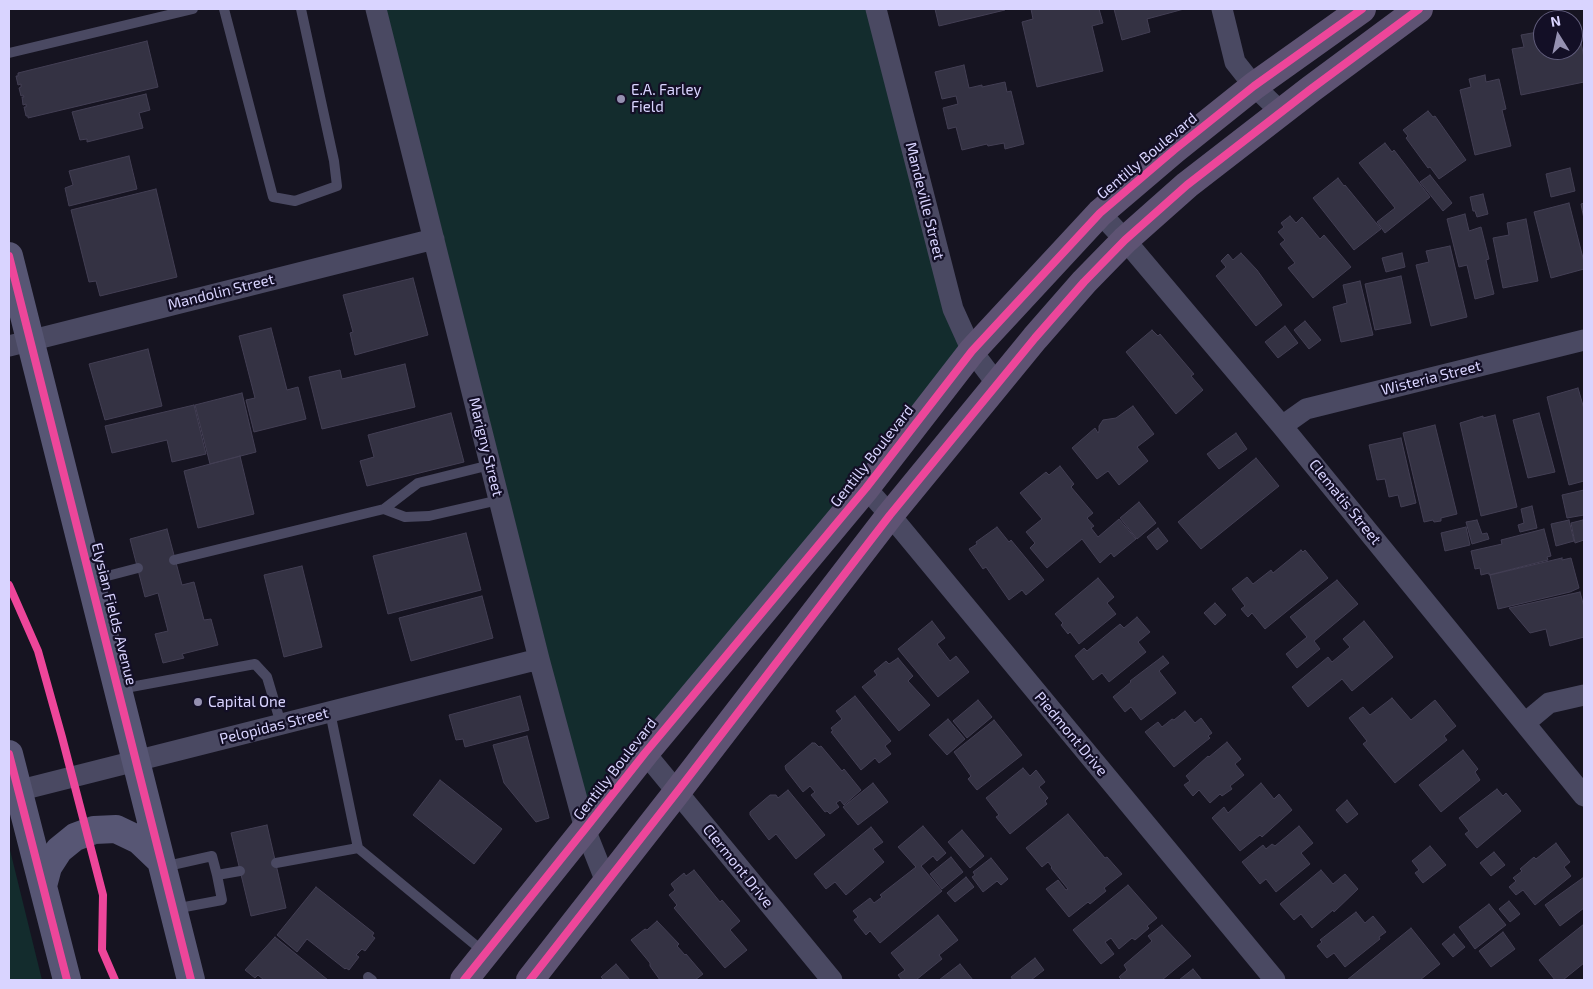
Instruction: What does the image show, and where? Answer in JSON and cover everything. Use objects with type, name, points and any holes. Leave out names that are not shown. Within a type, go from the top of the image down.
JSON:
[{"type":"main road","name":"Gentilly Boulevard","points":[[464,980],[645,753],[866,488],[972,351],[1100,213],[1174,150],[1254,86],[1362,9]]},
{"type":"main road","points":[[530,980],[890,515],[997,384],[1084,282],[1125,240],[1187,184],[1419,9]]},
{"type":"main road","name":"Elysian Fields Avenue","points":[[9,256],[19,344],[91,581],[191,980]]},
{"type":"main road","points":[[9,754],[13,792],[43,886],[67,980]]},
{"type":"main road","points":[[43,886],[48,867],[59,850],[75,838],[94,830],[116,829],[139,840],[162,864]]},
{"type":"street","name":"Marigny Street","points":[[376,9],[539,659],[586,829],[606,882]]},
{"type":"street","name":"Mandeville Street","points":[[876,9],[952,309],[972,351],[997,384]]},
{"type":"street","points":[[1222,9],[1235,62],[1254,86],[1281,112]]},
{"type":"street","name":"Clematis Street","points":[[1100,213],[1282,426],[1584,796]]},
{"type":"street","name":"Mandolin Street","points":[[19,344],[434,239]]},
{"type":"street","name":"Wisteria Street","points":[[1282,426],[1306,409],[1584,340]]},
{"type":"street","name":"Piedmont Drive","points":[[866,488],[1275,980]]},
{"type":"street","name":"Pelopidas Street","points":[[13,792],[539,659]]},
{"type":"street","points":[[1525,723],[1550,703],[1584,694]]},
{"type":"street","name":"Clermont Drive","points":[[645,753],[832,980]]},
{"type":"lane","points":[[9,53],[193,9]]},
{"type":"lane","points":[[224,9],[273,197],[295,201],[337,186],[334,161],[300,9]]},
{"type":"lane","points":[[174,560],[384,509],[418,483],[490,465]]},
{"type":"lane","points":[[384,509],[405,516],[429,516],[499,500]]},
{"type":"lane","points":[[91,581],[138,568]]},
{"type":"lane","points":[[118,689],[255,664],[267,677],[281,724]]},
{"type":"lane","points":[[330,712],[358,848],[486,953]]},
{"type":"lane","points":[[276,863],[358,848]]},
{"type":"lane","points":[[162,864],[212,856],[217,875],[222,900],[173,910]]},
{"type":"lane","points":[[217,875],[240,871]]},
{"type":"green space","points":[[376,9],[876,9],[972,351],[585,829]]},
{"type":"green space","points":[[9,846],[42,980],[9,980]]},
{"type":"building","points":[[935,9],[1005,9],[1005,10],[939,26]]},
{"type":"building","points":[[1031,9],[1099,9],[1103,23],[1092,26],[1103,71],[1037,87],[1022,22],[1033,19]]},
{"type":"building","points":[[1114,9],[1184,9],[1147,19],[1150,32],[1122,40]]},
{"type":"building","points":[[1533,33],[1533,60],[1583,60],[1583,53],[1584,82],[1521,95],[1512,49],[1524,47],[1521,35]]},
{"type":"building","points":[[147,41],[158,87],[28,118],[26,116],[24,107],[26,107],[26,104],[23,105],[22,97],[24,97],[23,95],[21,96],[19,88],[21,84],[18,85],[16,76],[18,76],[18,73]]},
{"type":"building","points":[[964,65],[969,88],[1005,82],[1007,92],[1011,91],[1024,144],[1005,149],[1004,143],[988,146],[987,144],[962,150],[956,127],[948,129],[943,108],[958,104],[956,96],[942,99],[935,72]]},
{"type":"building","points":[[1485,75],[1486,82],[1499,79],[1506,109],[1502,110],[1511,146],[1475,155],[1460,90],[1471,87],[1469,79]]},
{"type":"building","points":[[146,94],[150,110],[139,113],[143,128],[87,142],[87,139],[80,140],[72,112]]},
{"type":"building","points":[[1428,111],[1433,117],[1435,116],[1466,160],[1439,179],[1430,167],[1428,168],[1406,138],[1408,136],[1403,130]]},
{"type":"building","points":[[1385,143],[1392,152],[1394,150],[1430,197],[1385,233],[1377,222],[1395,208],[1359,163]]},
{"type":"building","points":[[129,156],[137,189],[69,206],[65,188],[73,185],[69,171]]},
{"type":"building","points":[[1570,168],[1575,191],[1551,197],[1546,174]]},
{"type":"building","points":[[1430,175],[1452,203],[1443,211],[1420,182]]},
{"type":"building","points":[[1338,178],[1381,229],[1354,250],[1313,198]]},
{"type":"building","points":[[156,189],[177,277],[100,296],[96,281],[89,282],[71,210]]},
{"type":"building","points":[[1483,194],[1488,214],[1477,217],[1475,211],[1473,211],[1470,197]]},
{"type":"building","points":[[1569,203],[1584,262],[1584,269],[1551,278],[1534,212]]},
{"type":"building","points":[[1584,203],[1584,219],[1581,204]]},
{"type":"building","points":[[1465,214],[1469,231],[1481,227],[1489,259],[1486,260],[1494,294],[1475,299],[1467,265],[1459,267],[1447,219]]},
{"type":"building","points":[[1290,216],[1296,223],[1302,217],[1320,239],[1324,235],[1351,267],[1313,298],[1288,268],[1295,263],[1280,244],[1285,240],[1278,232],[1284,227],[1281,223]]},
{"type":"building","points":[[1526,219],[1538,281],[1503,288],[1493,238],[1509,235],[1507,223]]},
{"type":"building","points":[[1450,246],[1467,317],[1431,326],[1416,265],[1429,262],[1426,251]]},
{"type":"building","points":[[1241,253],[1257,270],[1282,305],[1256,326],[1216,276],[1226,267],[1221,261],[1228,254],[1233,260]]},
{"type":"building","points":[[1402,253],[1405,267],[1386,272],[1382,258]]},
{"type":"building","points":[[1401,276],[1411,323],[1375,330],[1365,284]]},
{"type":"building","points":[[413,278],[428,335],[355,355],[350,333],[353,332],[343,295]]},
{"type":"building","points":[[1360,281],[1373,335],[1341,342],[1333,307],[1347,303],[1343,285]]},
{"type":"building","points":[[1305,321],[1321,340],[1309,349],[1294,330]]},
{"type":"building","points":[[1285,326],[1298,343],[1278,358],[1265,342]]},
{"type":"building","points":[[271,328],[287,390],[298,387],[306,419],[254,432],[246,400],[255,398],[239,336]]},
{"type":"building","points":[[1152,330],[1158,336],[1160,334],[1194,374],[1191,376],[1203,390],[1176,414],[1126,352]]},
{"type":"building","points":[[148,349],[162,406],[105,420],[89,364]]},
{"type":"building","points":[[405,364],[415,407],[322,429],[309,377],[340,370],[342,379]]},
{"type":"building","points":[[1578,388],[1584,409],[1584,481],[1569,485],[1547,397]]},
{"type":"building","points":[[242,393],[256,452],[210,464],[195,405]]},
{"type":"building","points":[[194,405],[206,454],[172,462],[167,440],[112,453],[105,426]]},
{"type":"building","points":[[1133,406],[1154,434],[1137,447],[1148,461],[1119,485],[1108,471],[1097,479],[1072,448],[1095,428],[1098,433],[1099,426],[1103,420],[1116,418]]},
{"type":"building","points":[[451,413],[464,462],[367,486],[360,461],[374,457],[368,435]]},
{"type":"building","points":[[1539,413],[1555,472],[1528,478],[1513,420]]},
{"type":"building","points":[[1495,415],[1517,507],[1481,516],[1460,423],[1483,416],[1483,418]]},
{"type":"building","points":[[1435,425],[1457,514],[1441,518],[1441,521],[1424,522],[1403,433]]},
{"type":"building","points":[[1236,433],[1247,449],[1219,469],[1207,454]]},
{"type":"building","points":[[1401,438],[1416,503],[1401,507],[1398,495],[1389,497],[1385,479],[1377,480],[1369,445]]},
{"type":"building","points":[[240,456],[254,514],[198,528],[184,471]]},
{"type":"building","points":[[1256,458],[1279,486],[1201,549],[1178,522]]},
{"type":"building","points":[[1060,466],[1074,484],[1071,487],[1093,513],[1087,518],[1094,526],[1091,528],[1098,537],[1119,519],[1136,539],[1114,557],[1111,553],[1100,563],[1082,539],[1047,568],[1030,548],[1035,543],[1026,532],[1042,519],[1020,493],[1046,472],[1049,475]]},
{"type":"building","points":[[1584,490],[1584,515],[1567,518],[1562,495]]},
{"type":"building","points":[[1139,502],[1156,523],[1137,539],[1120,518]]},
{"type":"building","points":[[1532,506],[1537,528],[1520,532],[1518,525],[1524,523],[1521,509]]},
{"type":"building","points":[[1477,520],[1482,534],[1487,533],[1489,539],[1472,544],[1466,522]]},
{"type":"building","points":[[1569,520],[1574,541],[1556,546],[1551,524]]},
{"type":"building","points":[[1583,520],[1584,540],[1575,543],[1571,523]]},
{"type":"building","points":[[997,527],[1009,542],[1011,540],[1044,580],[1026,595],[1022,590],[1009,600],[986,567],[983,569],[969,549]]},
{"type":"building","points":[[1466,527],[1470,545],[1445,551],[1441,533]]},
{"type":"building","points":[[1158,528],[1168,541],[1157,550],[1147,537]]},
{"type":"building","points":[[167,529],[182,585],[194,582],[204,620],[211,619],[218,645],[182,654],[184,658],[163,663],[155,634],[168,631],[158,593],[145,597],[130,539]]},
{"type":"building","points":[[1544,529],[1551,556],[1547,557],[1548,560],[1489,575],[1489,573],[1481,575],[1480,568],[1475,569],[1471,551],[1502,544],[1501,540]]},
{"type":"building","points":[[466,533],[481,590],[388,614],[373,556]]},
{"type":"building","points":[[1301,550],[1303,552],[1305,550],[1328,578],[1265,629],[1252,613],[1248,617],[1241,609],[1245,606],[1232,589],[1247,577],[1253,584],[1271,570],[1273,573]]},
{"type":"building","points":[[1562,558],[1562,560],[1571,558],[1579,588],[1570,592],[1498,609],[1490,575]]},
{"type":"building","points":[[302,566],[322,647],[284,657],[264,575]]},
{"type":"building","points":[[1098,578],[1114,597],[1107,603],[1116,614],[1079,644],[1070,632],[1068,634],[1061,625],[1063,623],[1055,614]]},
{"type":"building","points":[[1337,580],[1358,604],[1314,641],[1320,649],[1297,668],[1286,654],[1307,637],[1290,617]]},
{"type":"building","points":[[1580,592],[1584,607],[1584,637],[1550,646],[1546,629],[1530,633],[1509,608]]},
{"type":"building","points":[[482,596],[493,638],[411,661],[399,618]]},
{"type":"building","points":[[1215,603],[1226,615],[1215,625],[1204,613]]},
{"type":"building","points":[[1137,617],[1150,632],[1138,642],[1146,652],[1109,682],[1102,673],[1093,680],[1075,656],[1084,648],[1087,651],[1120,624],[1124,628]]},
{"type":"building","points":[[932,621],[945,638],[937,644],[950,661],[956,656],[969,672],[938,697],[898,649]]},
{"type":"building","points":[[1364,621],[1393,657],[1352,691],[1342,679],[1308,707],[1292,687],[1328,657],[1332,662],[1350,647],[1343,639]]},
{"type":"building","points":[[1163,656],[1169,663],[1159,671],[1176,693],[1141,720],[1131,707],[1125,712],[1113,697],[1130,681]]},
{"type":"building","points":[[898,658],[913,676],[908,681],[930,705],[899,731],[862,687],[877,675],[874,671],[886,661],[889,664]]},
{"type":"building","points":[[520,696],[529,730],[465,747],[463,739],[456,740],[449,715]]},
{"type":"building","points":[[855,696],[891,741],[885,746],[891,754],[879,763],[875,758],[861,770],[831,732],[833,731],[831,728],[842,719],[836,711]]},
{"type":"building","points":[[1392,698],[1411,720],[1435,700],[1456,726],[1444,736],[1447,740],[1395,783],[1363,744],[1367,741],[1349,718],[1363,707],[1370,715]]},
{"type":"building","points":[[978,700],[992,717],[967,738],[953,721]]},
{"type":"building","points":[[1185,711],[1195,723],[1201,718],[1212,733],[1208,736],[1210,738],[1174,767],[1145,732],[1158,722],[1162,727]]},
{"type":"building","points":[[948,719],[965,739],[947,755],[929,735]]},
{"type":"building","points":[[994,720],[1022,755],[977,790],[968,779],[971,776],[954,752]]},
{"type":"building","points":[[527,736],[549,818],[536,822],[504,783],[493,745]]},
{"type":"building","points":[[1227,742],[1241,759],[1235,764],[1244,775],[1230,786],[1232,789],[1222,796],[1220,794],[1210,803],[1199,790],[1193,796],[1184,785],[1190,781],[1186,776]]},
{"type":"building","points":[[812,743],[819,747],[821,746],[842,771],[844,769],[861,790],[844,805],[840,800],[836,803],[839,807],[830,814],[827,811],[825,812],[811,795],[815,792],[810,786],[803,792],[786,770],[785,766]]},
{"type":"building","points":[[1463,750],[1478,769],[1475,772],[1480,780],[1441,812],[1419,785]]},
{"type":"building","points":[[1023,768],[1030,776],[1036,770],[1045,782],[1039,787],[1048,798],[1045,801],[1047,804],[1010,834],[996,817],[999,815],[986,798]]},
{"type":"building","points":[[440,780],[502,829],[474,864],[413,815]]},
{"type":"building","points":[[873,783],[888,802],[858,825],[843,807]]},
{"type":"building","points":[[1261,783],[1274,799],[1279,794],[1292,810],[1262,837],[1260,835],[1240,851],[1212,818],[1224,807],[1228,813]]},
{"type":"building","points":[[1497,789],[1503,796],[1506,793],[1521,811],[1477,848],[1465,834],[1469,831],[1459,818]]},
{"type":"building","points":[[788,790],[825,835],[796,859],[776,834],[769,840],[750,815],[750,812],[770,795],[776,795],[778,798]]},
{"type":"building","points":[[1347,800],[1358,814],[1347,823],[1336,810]]},
{"type":"building","points":[[1068,814],[1105,858],[1107,857],[1122,874],[1104,888],[1106,891],[1090,904],[1088,902],[1069,917],[1046,889],[1058,880],[1066,890],[1068,889],[1048,862],[1042,867],[1026,848]]},
{"type":"building","points":[[267,825],[286,908],[251,916],[231,833]]},
{"type":"building","points":[[923,826],[946,853],[937,861],[933,856],[921,866],[942,891],[880,943],[870,931],[866,935],[854,920],[858,917],[853,911],[870,898],[874,903],[882,897],[880,895],[916,867],[898,847]]},
{"type":"building","points":[[1299,826],[1313,843],[1301,853],[1310,864],[1276,892],[1266,879],[1260,884],[1242,862],[1263,845],[1266,849],[1272,844],[1275,846]]},
{"type":"building","points":[[871,827],[883,842],[873,849],[884,862],[846,895],[835,882],[826,889],[814,874]]},
{"type":"building","points":[[962,830],[984,856],[970,868],[948,842]]},
{"type":"building","points":[[1556,843],[1570,862],[1564,867],[1571,876],[1535,905],[1523,890],[1516,895],[1509,887],[1516,881],[1513,878],[1534,857],[1536,859]]},
{"type":"building","points":[[1430,846],[1446,865],[1423,883],[1415,873],[1419,870],[1412,861]]},
{"type":"building","points":[[1494,852],[1505,865],[1491,876],[1480,863]]},
{"type":"building","points":[[951,857],[963,872],[942,889],[930,874]]},
{"type":"building","points":[[991,858],[1008,879],[1001,885],[997,881],[983,892],[972,877],[975,875],[973,872]]},
{"type":"building","points":[[694,870],[720,902],[722,900],[740,921],[730,930],[747,950],[725,968],[674,908],[677,905],[669,895],[675,890],[671,884],[684,873],[686,876]]},
{"type":"building","points":[[1321,870],[1333,884],[1345,874],[1358,889],[1334,912],[1333,910],[1312,928],[1301,914],[1294,920],[1280,904]]},
{"type":"building","points":[[966,877],[974,887],[955,902],[947,893]]},
{"type":"building","points":[[1584,877],[1584,908],[1560,926],[1545,905]]},
{"type":"building","points":[[1128,885],[1157,918],[1135,940],[1132,938],[1119,949],[1111,938],[1105,942],[1114,954],[1101,964],[1073,930]]},
{"type":"building","points":[[316,887],[374,933],[372,936],[375,938],[365,951],[362,949],[356,955],[359,957],[349,970],[345,969],[307,939],[297,952],[277,935]]},
{"type":"building","points":[[1509,901],[1520,914],[1510,922],[1499,909]]},
{"type":"building","points":[[1489,904],[1506,925],[1475,949],[1459,927]]},
{"type":"building","points":[[1356,912],[1365,923],[1373,916],[1386,932],[1345,967],[1334,953],[1327,958],[1317,946],[1322,942],[1320,940]]},
{"type":"building","points":[[938,915],[958,940],[939,955],[942,959],[916,980],[902,980],[898,975],[905,970],[891,953]]},
{"type":"building","points":[[657,921],[679,944],[677,946],[703,974],[695,980],[660,980],[650,966],[650,963],[631,940]]},
{"type":"building","points":[[1584,924],[1584,963],[1563,980],[1555,980],[1539,960]]},
{"type":"building","points":[[1162,925],[1191,956],[1162,980],[1122,980],[1119,977],[1127,970],[1124,965],[1152,941],[1148,936]]},
{"type":"building","points":[[1411,928],[1440,964],[1420,980],[1347,980]]},
{"type":"building","points":[[1503,932],[1515,949],[1491,967],[1479,951]]},
{"type":"building","points":[[1454,934],[1465,947],[1453,957],[1442,944]]},
{"type":"building","points":[[275,937],[328,980],[264,980],[258,975],[255,978],[245,970]]},
{"type":"building","points":[[1035,958],[1044,970],[1031,980],[1013,980],[1011,977]]},
{"type":"building","points":[[616,964],[630,980],[604,980],[601,977]]},
{"type":"building","points":[[960,964],[973,980],[939,980]]},
{"type":"building","points":[[1193,969],[1202,980],[1179,980]]},
{"type":"cycle path","points":[[464,980],[645,753],[866,488],[972,351],[1100,213],[1174,150],[1254,86],[1362,9]]},
{"type":"cycle path","points":[[530,980],[890,515],[1035,338],[1084,282],[1125,240],[1187,185],[1311,89],[1419,9]]},
{"type":"cycle path","points":[[9,256],[191,980]]},
{"type":"cycle path","points":[[9,585],[38,651],[62,737],[103,895],[102,950],[115,980]]},
{"type":"cycle path","points":[[9,754],[67,980]]},
{"type":"place","name":"E.A. Farley Field","points":[[621,99]]},
{"type":"place","name":"Capital One","points":[[198,702]]}]
